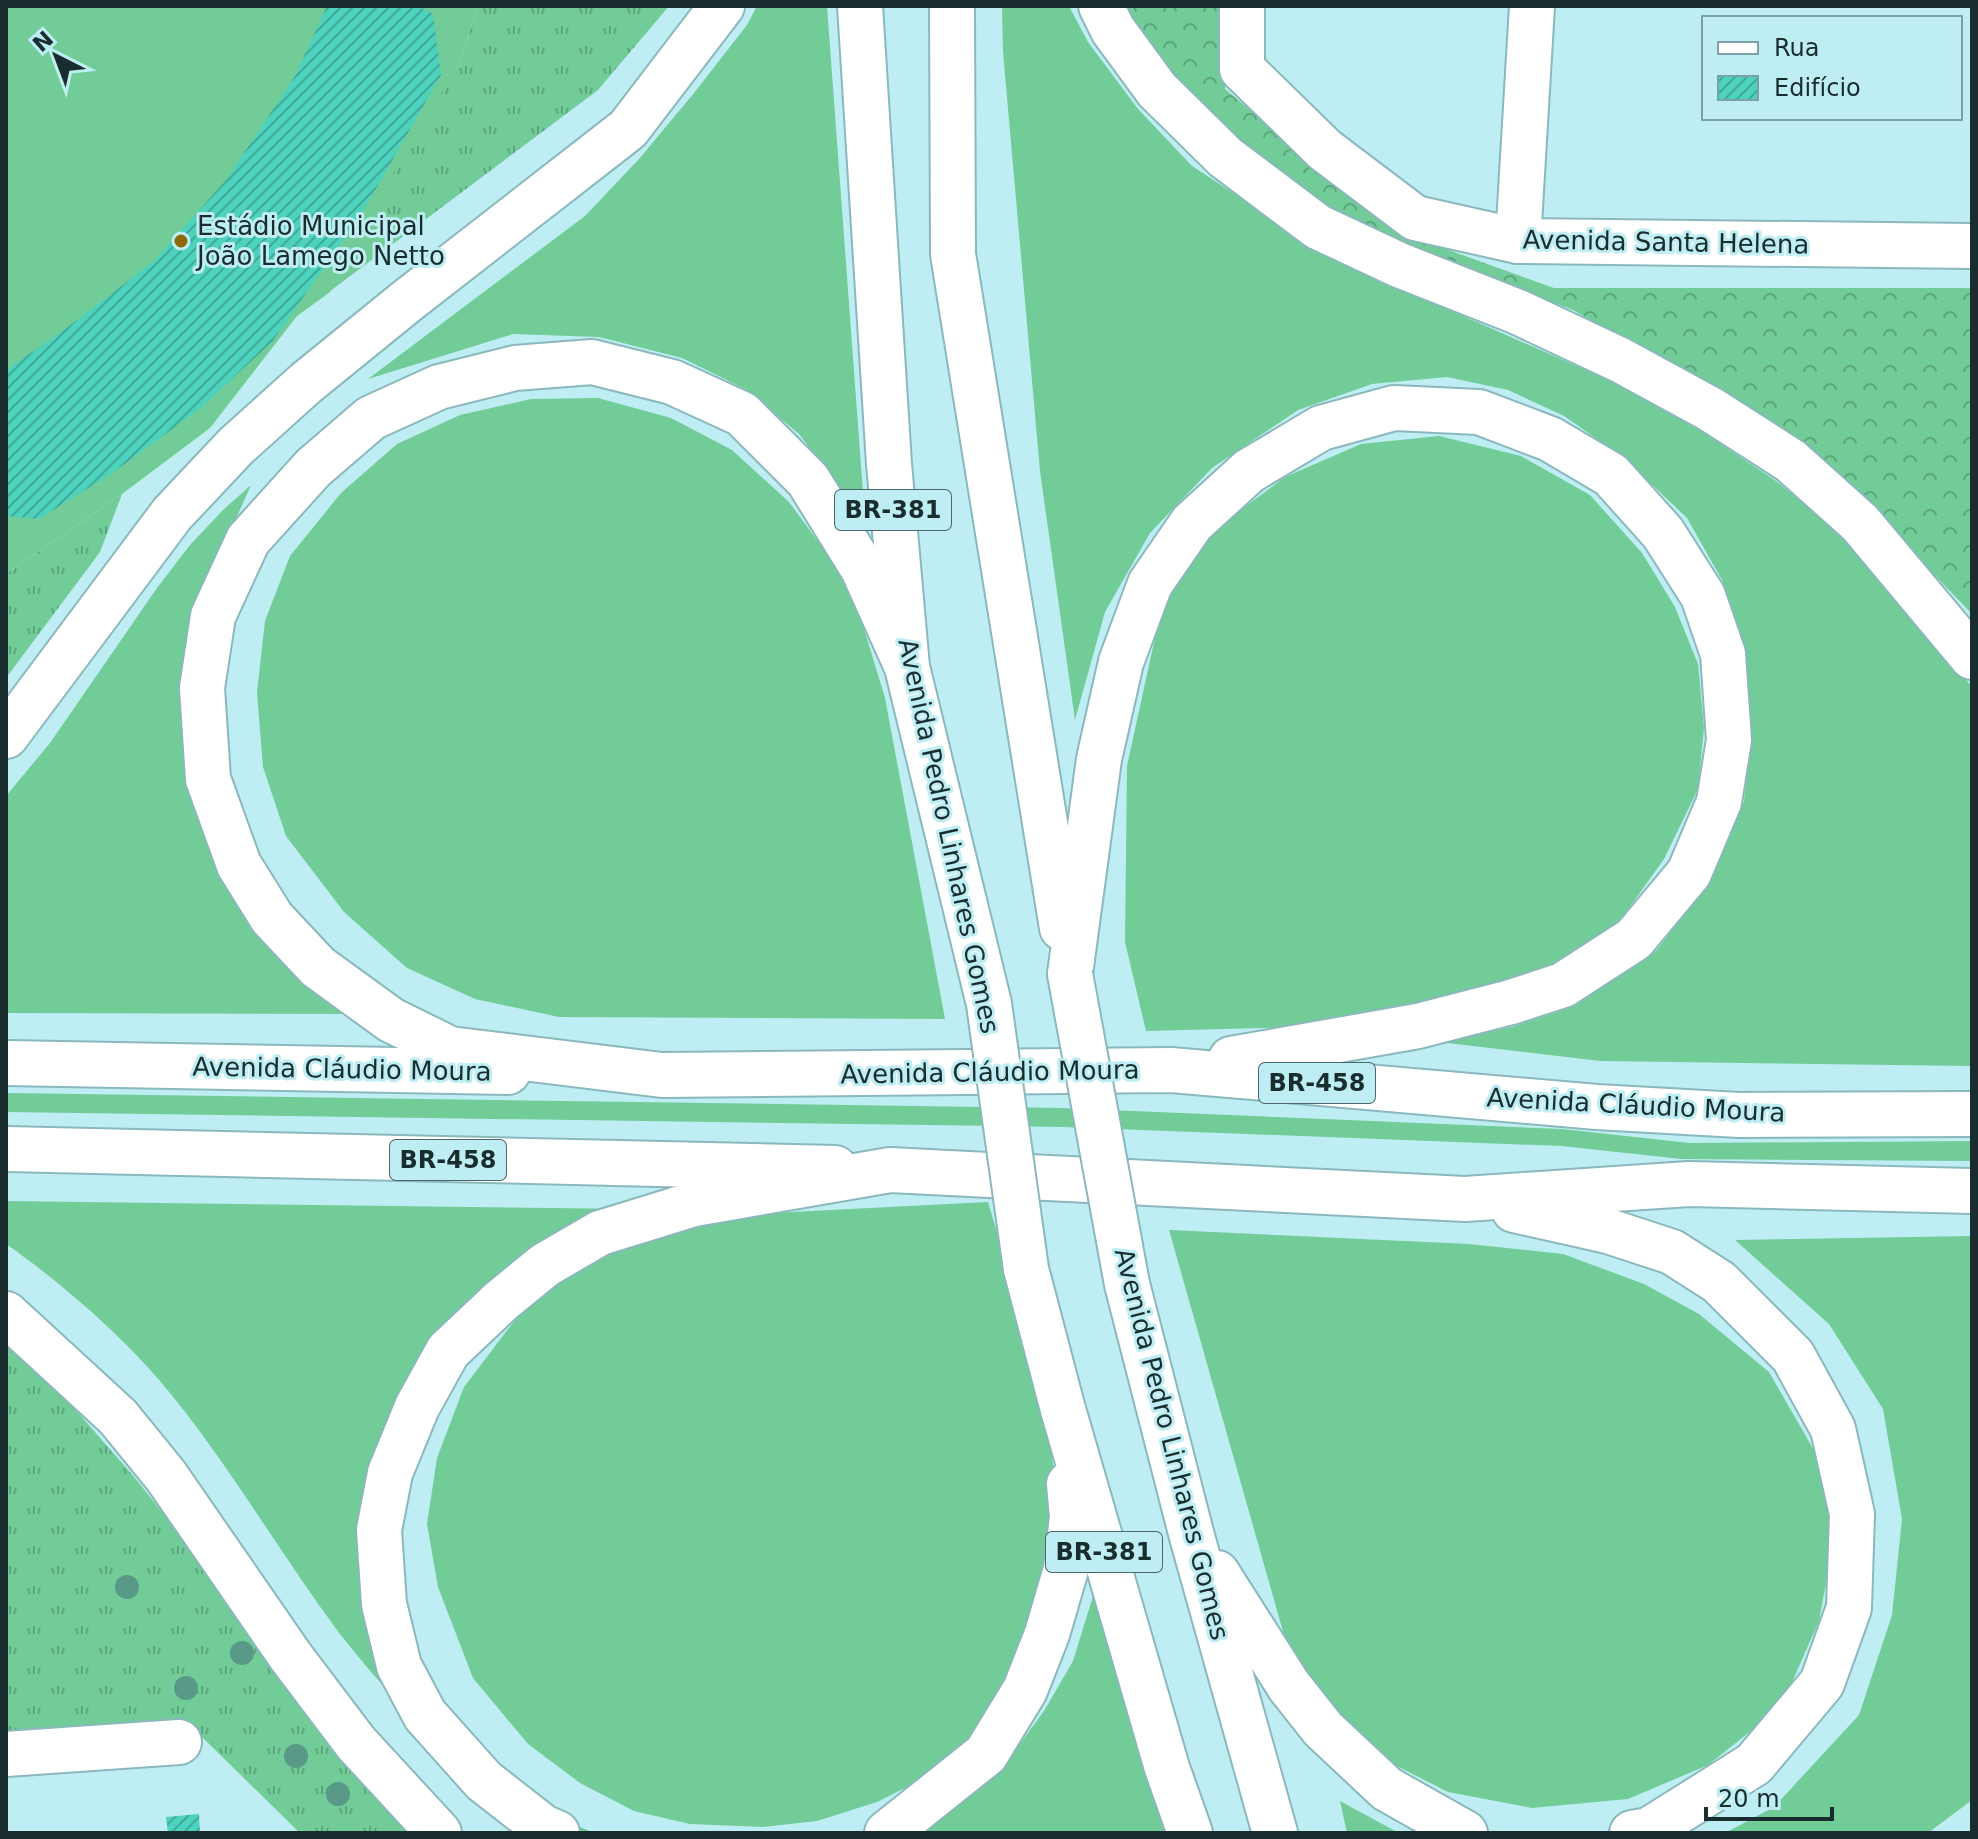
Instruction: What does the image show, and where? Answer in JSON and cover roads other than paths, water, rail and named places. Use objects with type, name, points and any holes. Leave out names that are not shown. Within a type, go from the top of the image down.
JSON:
[{"type":"main road","points":[[6,736],[172,514],[236,446],[306,383],[407,301],[628,129],[722,6]]},
{"type":"main road","name":"Avenida Pedro Linhares Gomes","points":[[860,6],[889,464],[907,667],[989,1004],[1026,1269],[1062,1406],[1167,1768],[1190,1833]]},
{"type":"main road","name":"Avenida Pedro Linhares Gomes","points":[[952,6],[953,254],[1070,974],[1127,1284],[1191,1533],[1275,1833]]},
{"type":"main road","points":[[1101,6],[1113,30],[1157,90],[1225,157],[1318,227],[1399,265],[1518,312],[1620,360],[1710,409],[1791,461],[1860,523],[1972,657]]},
{"type":"main road","name":"Avenida Santa Helena","points":[[1242,6],[1242,69],[1325,150],[1415,218],[1518,241],[1972,246]]},
{"type":"main road","points":[[1518,241],[1532,6]]},
{"type":"main road","points":[[662,1075],[450,1049],[391,1020],[318,967],[272,918],[239,865],[208,779],[202,688],[213,616],[248,540],[313,468],[371,418],[439,387],[515,368],[592,362],[672,382],[742,414],[808,480],[863,569],[907,667]]},
{"type":"main road","points":[[1070,974],[1099,759],[1121,662],[1150,584],[1192,523],[1249,471],[1321,428],[1394,408],[1479,412],[1550,439],[1611,475],[1663,533],[1703,596],[1723,654],[1729,740],[1719,802],[1689,873],[1634,939],[1563,985],[1418,1026],[1171,1070]]},
{"type":"main road","name":"Avenida Cláudio Moura","points":[[6,1063],[662,1075],[1171,1070],[1645,1110],[1739,1115],[1972,1114]]},
{"type":"main road","name":"BR-458","points":[[6,1149],[890,1170],[1465,1199],[1689,1184],[1972,1191]]},
{"type":"main road","points":[[557,1833],[543,1827],[484,1781],[425,1715],[399,1666],[384,1604],[379,1530],[390,1473],[417,1407],[448,1351],[545,1265],[600,1233],[694,1204],[890,1170]]},
{"type":"main road","points":[[1465,1199],[1608,1231],[1672,1252],[1719,1282],[1793,1356],[1833,1429],[1852,1514],[1849,1608],[1822,1683],[1754,1764],[1649,1830],[1632,1833]]},
{"type":"main road","points":[[6,1314],[118,1417],[166,1476],[291,1657],[356,1743],[439,1833]]},
{"type":"main road","points":[[887,1833],[986,1754],[1025,1690],[1047,1634],[1066,1569],[1072,1517],[1062,1406]]},
{"type":"main road","points":[[1191,1533],[1289,1686],[1323,1729],[1387,1789],[1465,1833]]},
{"type":"main road","points":[[6,1754],[179,1742]]},
{"type":"place","name":"Estádio Municipal João Lamego Netto","points":[[181,241]]}]
